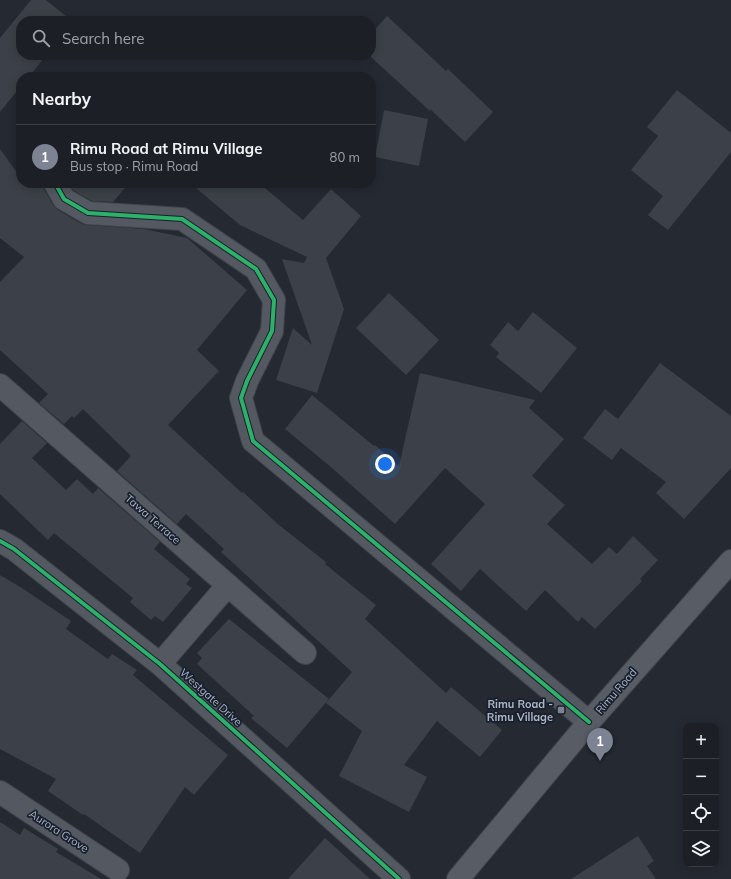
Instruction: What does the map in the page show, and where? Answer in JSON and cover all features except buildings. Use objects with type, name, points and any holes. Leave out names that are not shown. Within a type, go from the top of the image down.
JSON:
[{"type":"main road","name":"Rimu Road","points":[[458,879],[589,722],[731,561]]},
{"type":"street","points":[[58,188],[64,199],[88,213],[182,218],[256,269],[274,300],[272,331],[247,381],[241,398],[253,441],[589,722]]},
{"type":"street","name":"Tawa Terrace","points":[[0,385],[305,653]]},
{"type":"street","name":"Westgate Drive","points":[[0,541],[14,548],[160,664],[400,879]]},
{"type":"street","points":[[160,664],[228,584]]},
{"type":"street","name":"Aurora Grove","points":[[0,792],[118,870]]},
{"type":"cycle path","points":[[58,188],[64,199],[88,213],[182,219],[256,269],[274,300],[272,331],[247,381],[241,398],[253,441],[589,722]]},
{"type":"cycle path","points":[[0,541],[14,549],[160,664],[399,879]]},
{"type":"place","name":"Rimu Road - Rimu Village","points":[[561,710]]},
{"type":"place","name":"Rimu Road at Rimu Village","points":[[600,761]]}]
